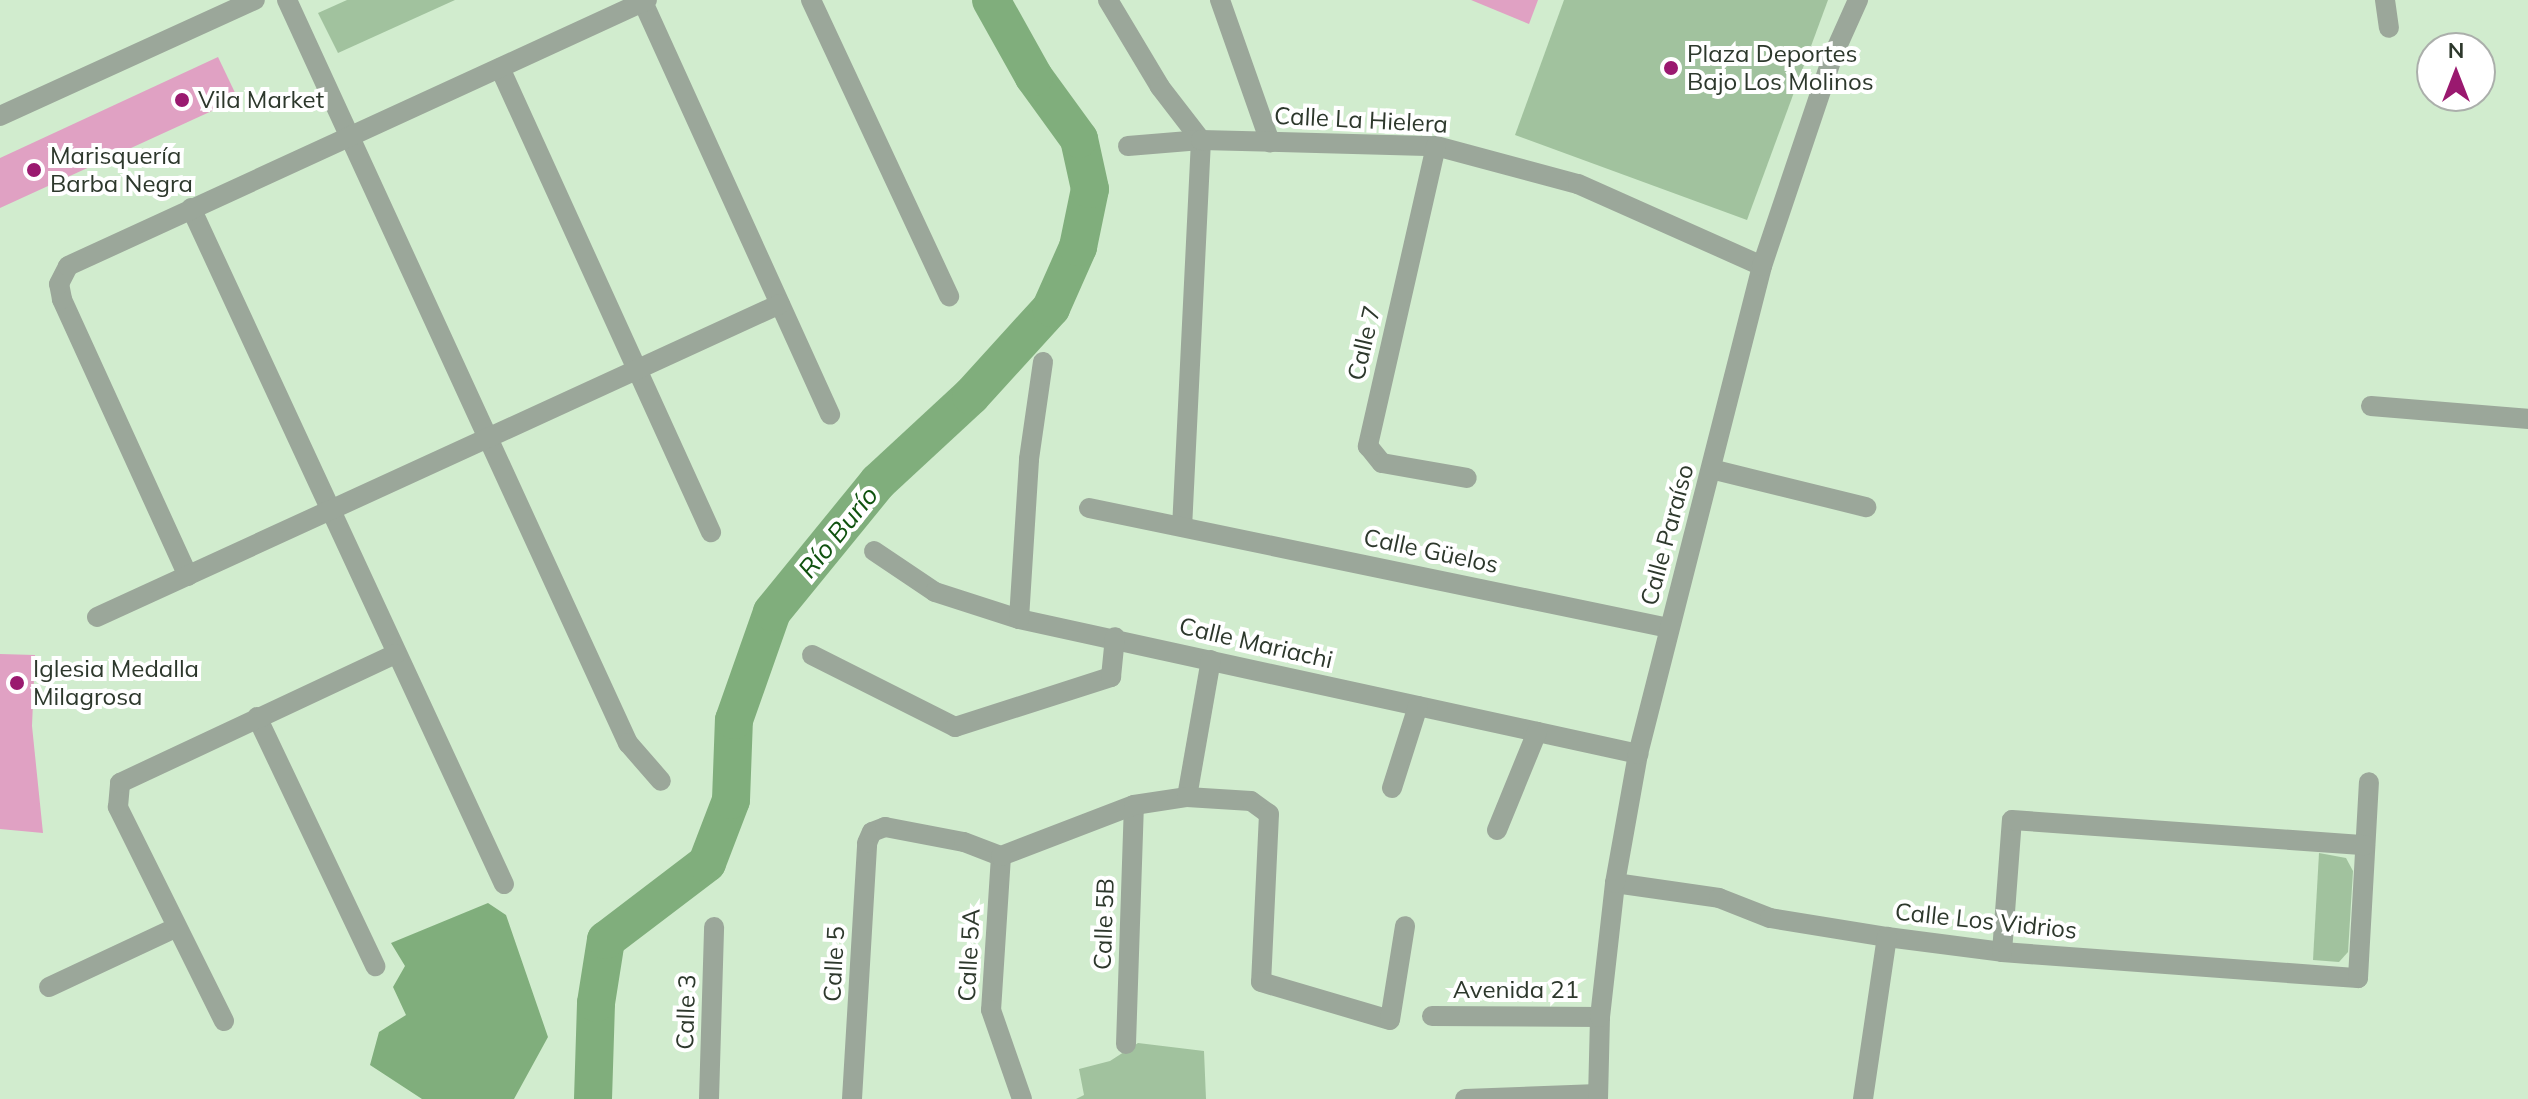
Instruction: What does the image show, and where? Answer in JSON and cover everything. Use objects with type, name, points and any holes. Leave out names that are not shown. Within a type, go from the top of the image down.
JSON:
[{"type":"street","points":[[0,116],[255,0]]},
{"type":"street","points":[[287,0],[486,440],[628,743],[661,781]]},
{"type":"street","points":[[811,0],[949,296]]},
{"type":"street","points":[[1108,0],[1160,87],[1201,140],[1182,524]]},
{"type":"street","points":[[1220,0],[1270,142]]},
{"type":"street","name":"Calle Paraíso","points":[[1598,1097],[1600,1017],[1615,883],[1638,754],[1762,266],[1832,58],[1858,0]]},
{"type":"street","points":[[2385,0],[2389,28]]},
{"type":"street","points":[[188,576],[59,284],[77,260],[645,1],[830,415]]},
{"type":"street","points":[[500,68],[711,532]]},
{"type":"street","name":"Calle La Hielera","points":[[1128,146],[1201,140],[1436,146],[1578,184],[1762,266]]},
{"type":"street","name":"Calle 7","points":[[1436,146],[1368,446],[1382,463],[1467,478]]},
{"type":"street","points":[[191,208],[504,884]]},
{"type":"street","points":[[97,617],[780,304]]},
{"type":"street","points":[[1019,619],[1029,459],[1043,362]]},
{"type":"street","points":[[2371,406],[2528,419]]},
{"type":"street","points":[[1711,469],[1866,507]]},
{"type":"street","name":"Calle Güelos","points":[[1089,508],[1182,524],[1669,628]]},
{"type":"street","name":"Calle Mariachi","points":[[874,551],[935,592],[1019,619],[1115,637],[1638,754]]},
{"type":"street","points":[[812,655],[955,727],[1111,677],[1115,637]]},
{"type":"street","points":[[224,1021],[118,807],[120,783],[395,654]]},
{"type":"street","points":[[1187,797],[1211,660]]},
{"type":"street","points":[[1392,788],[1418,706]]},
{"type":"street","points":[[257,717],[375,966]]},
{"type":"street","points":[[1497,830],[1537,732]]},
{"type":"street","points":[[2002,952],[2012,820],[2365,845],[2369,782]]},
{"type":"street","points":[[1001,856],[1134,805],[1187,797],[1251,801],[1269,814],[1261,982],[1390,1020],[1405,926]]},
{"type":"street","name":"Calle 5B","points":[[1126,1044],[1134,805]]},
{"type":"street","name":"Calle 5","points":[[852,1099],[867,843],[872,832],[885,827],[964,842],[1001,856]]},
{"type":"street","name":"Calle Los Vidrios","points":[[1615,883],[1719,898],[1770,918],[2002,952],[2358,978],[2365,845]]},
{"type":"street","name":"Calle 5A","points":[[1001,856],[991,1010],[1022,1099]]},
{"type":"street","points":[[49,987],[177,927]]},
{"type":"street","name":"Calle 3","points":[[709,1099],[714,927]]},
{"type":"street","points":[[1863,1099],[1887,937]]},
{"type":"street","name":"Avenida 21","points":[[1432,1016],[1600,1017]]},
{"type":"street","points":[[1465,1099],[1598,1097]]},
{"type":"shaded area","points":[[347,0],[455,0],[338,53],[318,13]]},
{"type":"shaded area","name":"Plaza Deportes Bajo Los Molinos","points":[[1564,0],[1828,0],[1747,220],[1515,135]]},
{"type":"shaded area","points":[[2319,853],[2346,858],[2353,871],[2348,952],[2339,962],[2313,960]]},
{"type":"shaded area","points":[[488,903],[506,915],[548,1037],[514,1099],[422,1099],[370,1065],[379,1032],[406,1015],[393,987],[405,966],[391,943]]},
{"type":"shaded area","points":[[1138,1043],[1204,1051],[1206,1099],[1076,1099],[1084,1095],[1079,1069],[1110,1061]]},
{"type":"building","points":[[1471,0],[1538,0],[1529,24]]},
{"type":"building","points":[[218,57],[238,99],[0,208],[0,158]]},
{"type":"building","points":[[0,654],[35,655],[32,726],[43,833],[0,829]]},
{"type":"waterway","name":"Río Burío","points":[[593,1099],[596,1003],[606,940],[707,863],[731,800],[734,720],[772,612],[878,482],[971,396],[1051,308],[1078,247],[1090,189],[1079,139],[1034,77],[991,0]]},
{"type":"place","name":"Plaza Deportes Bajo Los Molinos","points":[[1671,68]]},
{"type":"place","name":"Vila Market","points":[[182,100]]},
{"type":"place","name":"Marisquería Barba Negra","points":[[34,170]]},
{"type":"place","name":"Iglesia Medalla Milagrosa","points":[[17,683]]}]
